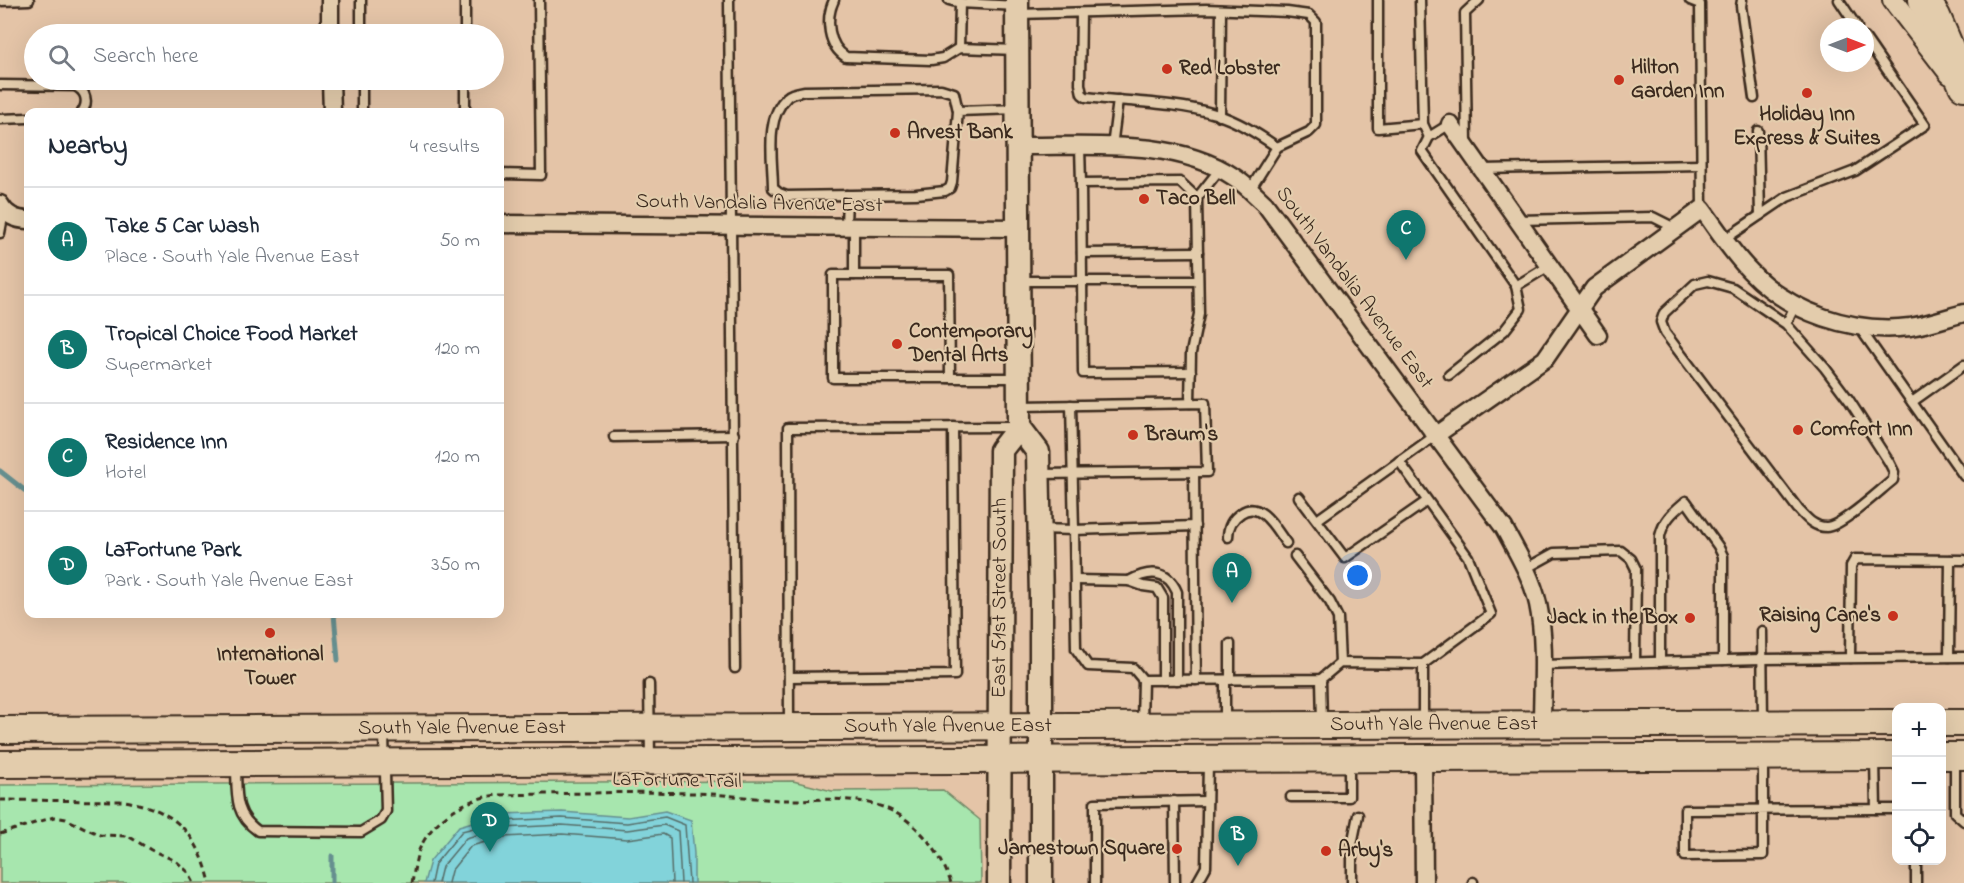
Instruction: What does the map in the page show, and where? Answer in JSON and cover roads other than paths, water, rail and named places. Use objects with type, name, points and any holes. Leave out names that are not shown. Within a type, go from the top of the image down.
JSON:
[{"type":"highway","points":[[1924,0],[1935,17],[1964,85]]},
{"type":"main road","points":[[1017,6],[1019,417]]},
{"type":"main road","name":"East 51st Street South","points":[[1019,417],[1038,452],[1041,883]]},
{"type":"main road","name":"East 51st Street South","points":[[999,883],[1001,450],[1019,417]]},
{"type":"main road","name":"South Yale Avenue East","points":[[0,730],[1892,723]]},
{"type":"main road","points":[[1946,723],[1964,723]]},
{"type":"main road","points":[[1763,724],[1763,757]]},
{"type":"main road","points":[[1423,726],[1423,758]]},
{"type":"main road","name":"South Yale Avenue East","points":[[0,764],[1886,756]]},
{"type":"street","points":[[330,0],[330,24]]},
{"type":"street","points":[[1893,0],[1964,90]]},
{"type":"street","points":[[331,90],[332,108]]},
{"type":"street","points":[[1450,124],[1598,335]]},
{"type":"street","name":"South Vandalia Avenue East","points":[[1018,146],[1154,148],[1202,160],[1220,169],[1235,177],[1265,204],[1504,528],[1525,569],[1538,604],[1542,665],[1542,725]]},
{"type":"street","points":[[2,208],[24,220]]},
{"type":"street","points":[[1436,435],[1545,359],[1594,288],[1702,209],[1749,270],[1772,291],[1795,306],[1817,315],[1880,328],[1910,327],[1964,313]]},
{"type":"street","name":"South Vandalia Avenue East","points":[[504,224],[1019,228]]},
{"type":"street","points":[[1423,758],[1424,883]]},
{"type":"lane","points":[[0,1],[29,0]]},
{"type":"lane","points":[[361,0],[361,24]]},
{"type":"lane","points":[[465,0],[465,24]]},
{"type":"lane","points":[[504,174],[541,175],[539,0]]},
{"type":"lane","points":[[729,0],[735,668]]},
{"type":"lane","points":[[834,0],[829,29],[833,44],[838,52],[846,57],[930,60],[943,58],[959,48],[1017,50]]},
{"type":"lane","points":[[949,0],[960,3],[1081,13],[1221,10],[1309,15],[1316,22],[1316,124],[1309,132],[1277,147],[1250,190]]},
{"type":"lane","points":[[1378,0],[1378,128],[1423,124]]},
{"type":"lane","points":[[1420,0],[1423,124],[1429,137]]},
{"type":"lane","points":[[1467,147],[1465,13],[1479,0]]},
{"type":"lane","points":[[1690,0],[1700,4],[1702,209]]},
{"type":"lane","points":[[1742,0],[1754,98]]},
{"type":"lane","points":[[1839,0],[1851,18]]},
{"type":"lane","points":[[959,48],[960,3]]},
{"type":"lane","points":[[1221,10],[1221,116]]},
{"type":"lane","points":[[1081,13],[1080,84],[1086,97],[1192,109],[1221,116],[1254,130],[1277,147]]},
{"type":"lane","points":[[1725,239],[1787,197],[1855,171],[1925,125],[1874,51]]},
{"type":"lane","points":[[0,85],[24,85]]},
{"type":"lane","points":[[941,89],[954,93],[958,111],[952,182],[950,188],[945,191],[916,194],[786,196],[773,188],[772,126],[779,107],[789,95],[805,91],[941,89]]},
{"type":"lane","points":[[81,90],[85,97],[84,108]]},
{"type":"lane","points":[[362,90],[362,108]]},
{"type":"lane","points":[[465,90],[465,108]]},
{"type":"lane","points":[[1112,147],[1118,100]]},
{"type":"lane","points":[[958,111],[1018,109]]},
{"type":"lane","points":[[0,119],[24,118]]},
{"type":"lane","points":[[1449,375],[1504,331],[1521,309],[1516,286],[1422,151],[1429,137],[1450,124]]},
{"type":"lane","points":[[1758,130],[1760,215]]},
{"type":"lane","points":[[1080,147],[1083,373],[1191,372]]},
{"type":"lane","points":[[1482,170],[1701,165]]},
{"type":"lane","points":[[1190,403],[1191,353],[1199,314],[1197,198],[1220,169]]},
{"type":"lane","points":[[1081,183],[1180,182],[1197,198]]},
{"type":"lane","points":[[847,195],[854,275]]},
{"type":"lane","points":[[0,233],[2,208]]},
{"type":"lane","points":[[1518,220],[1653,217],[1675,228]]},
{"type":"lane","points":[[1082,253],[1198,252]]},
{"type":"lane","points":[[1516,286],[1549,266]]},
{"type":"lane","points":[[950,378],[949,275],[833,275],[833,378],[950,378],[1019,378]]},
{"type":"lane","points":[[1019,281],[1198,280]]},
{"type":"lane","points":[[1708,281],[1733,288],[1786,324],[1825,368],[1849,400],[1894,472],[1893,480],[1837,524],[1825,527],[1813,524],[1798,509],[1665,333],[1661,322],[1664,313],[1695,284],[1708,281]]},
{"type":"lane","points":[[1786,324],[1795,306]]},
{"type":"lane","points":[[1857,325],[1964,476]]},
{"type":"lane","points":[[1912,402],[1964,365]]},
{"type":"lane","points":[[789,728],[788,428],[953,428],[1019,417],[1071,405],[1205,402],[1207,472],[1038,474]]},
{"type":"lane","points":[[1071,405],[1076,650],[1088,666],[1133,668],[1143,680],[1142,727]]},
{"type":"lane","points":[[789,677],[955,675],[953,428]]},
{"type":"lane","points":[[614,437],[734,435]]},
{"type":"lane","points":[[1317,520],[1436,435]]},
{"type":"lane","points":[[1143,680],[1321,679],[1340,663],[1423,664],[1491,614],[1468,557],[1399,461]]},
{"type":"lane","points":[[1194,473],[1196,680]]},
{"type":"lane","points":[[1299,497],[1345,558],[1428,501]]},
{"type":"lane","points":[[1660,662],[1660,536],[1662,524],[1686,501],[1723,556],[1723,660]]},
{"type":"lane","points":[[1228,537],[1231,522],[1236,516],[1244,510],[1253,509],[1265,515],[1286,543]]},
{"type":"lane","points":[[1040,529],[1195,526]]},
{"type":"lane","points":[[1525,569],[1554,553],[1621,551],[1636,569],[1635,662]]},
{"type":"lane","points":[[1295,556],[1330,602],[1338,618],[1340,663]]},
{"type":"lane","points":[[1850,658],[1851,566],[1855,559],[1964,560]]},
{"type":"lane","points":[[1949,657],[1950,560]]},
{"type":"lane","points":[[1129,581],[1142,574],[1162,574],[1172,581],[1178,592],[1177,680]]},
{"type":"lane","points":[[1076,580],[1129,581],[1157,588],[1163,598],[1163,680]]},
{"type":"lane","points":[[1762,631],[1763,724]]},
{"type":"lane","points":[[1224,727],[1230,644]]},
{"type":"lane","points":[[1542,665],[1762,659],[1964,657]]},
{"type":"lane","points":[[1423,664],[1423,726]]},
{"type":"lane","points":[[1321,679],[1322,726]]},
{"type":"lane","points":[[649,684],[650,761]]},
{"type":"lane","points":[[236,764],[237,801],[241,815],[258,831],[361,832],[381,820],[386,811],[384,729]]},
{"type":"lane","points":[[1876,809],[1886,756]]},
{"type":"lane","points":[[1953,756],[1955,813],[1964,821]]},
{"type":"lane","points":[[1763,757],[1763,810],[1763,855],[1685,856],[1685,810],[1763,810],[1892,809]]},
{"type":"lane","points":[[1292,797],[1349,797],[1349,758]]},
{"type":"lane","points":[[1197,883],[1206,867],[1208,759]]},
{"type":"lane","points":[[1174,801],[1174,883]]},
{"type":"lane","points":[[1095,883],[1095,803],[1207,801]]},
{"type":"lane","points":[[1352,845],[1359,815]]},
{"type":"lane","points":[[1352,856],[1352,883]]},
{"type":"lane","points":[[1917,865],[1917,883]]},
{"type":"water","points":[[665,811],[691,820],[694,883],[424,883],[430,861],[459,826],[500,814],[562,812],[628,817]]},
{"type":"waterway","points":[[0,471],[24,490]]},
{"type":"waterway","points":[[334,618],[338,660]]},
{"type":"waterway","points":[[332,856],[332,883]]},
{"type":"place","name":"Red Lobster","points":[[1167,69]]},
{"type":"place","name":"Hilton Garden Inn","points":[[1619,80]]},
{"type":"place","name":"Holiday Inn Express & Suites","points":[[1807,93]]},
{"type":"place","name":"Arvest Bank","points":[[895,133]]},
{"type":"place","name":"Taco Bell","points":[[1144,199]]},
{"type":"place","name":"Residence Inn","points":[[1406,260]]},
{"type":"place","name":"Contemporary Dental Arts","points":[[897,344]]},
{"type":"place","name":"Comfort Inn","points":[[1798,430]]},
{"type":"place","name":"Braum's","points":[[1133,435]]},
{"type":"place","name":"Take 5 Car Wash","points":[[1232,603]]},
{"type":"place","name":"Raising Cane's","points":[[1893,616]]},
{"type":"place","name":"Jack in the Box","points":[[1690,618]]},
{"type":"place","name":"International Tower","points":[[270,633]]},
{"type":"place","name":"Jamestown Square","points":[[1177,849]]},
{"type":"place","name":"Arby's","points":[[1326,851]]},
{"type":"place","name":"LaFortune Park","points":[[490,852]]},
{"type":"place","name":"Tropical Choice Food Market","points":[[1238,866]]}]
